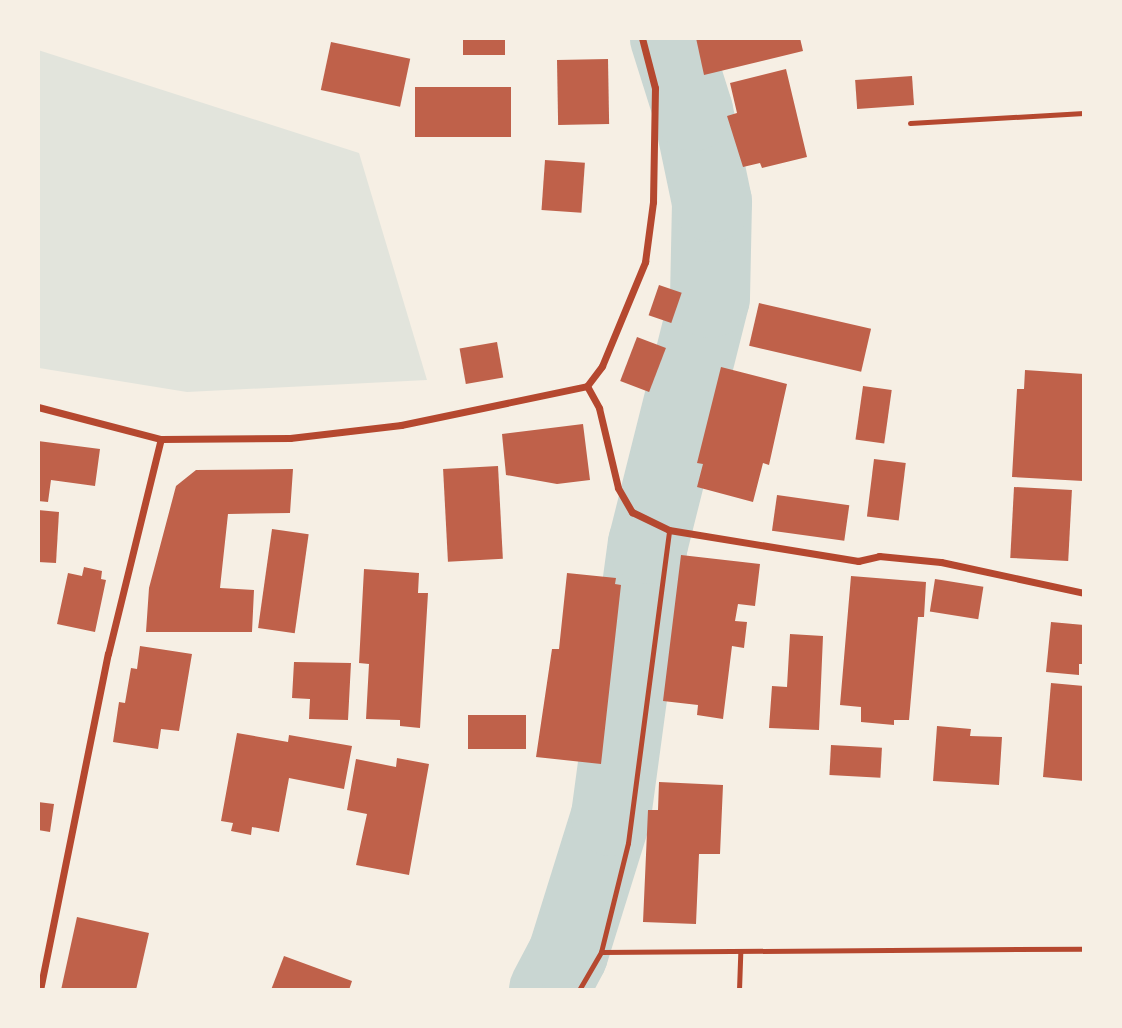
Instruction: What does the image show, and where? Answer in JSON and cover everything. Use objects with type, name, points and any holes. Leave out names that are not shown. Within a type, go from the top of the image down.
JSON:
[{"type":"street","points":[[38,407],[161,439],[290,438],[387,427],[587,386],[602,366],[645,262],[653,202],[655,88],[642,38]]},
{"type":"street","points":[[587,386],[599,408],[618,488],[632,512],[668,530],[858,561],[879,556],[941,562],[1083,593]]},
{"type":"street","points":[[40,989],[108,654],[161,439]]},
{"type":"lane","points":[[910,123],[1083,113]]},
{"type":"lane","points":[[579,989],[601,952],[628,843],[668,530]]},
{"type":"lane","points":[[601,952],[740,952],[774,947],[1083,949]]},
{"type":"lane","points":[[739,989],[740,952]]},
{"type":"shaded area","points":[[38,50],[359,153],[427,380],[187,392],[39,368]]},
{"type":"building","points":[[463,38],[505,38],[505,55],[463,55]]},
{"type":"building","points":[[696,38],[800,38],[803,51],[704,75]]},
{"type":"building","points":[[331,42],[410,59],[400,107],[321,90]]},
{"type":"building","points":[[608,59],[609,124],[558,125],[557,60]]},
{"type":"building","points":[[786,69],[807,157],[762,168],[760,163],[743,167],[727,116],[737,113],[730,83]]},
{"type":"building","points":[[912,76],[914,105],[857,109],[855,80]]},
{"type":"building","points":[[415,87],[511,87],[511,137],[415,137]]},
{"type":"building","points":[[545,160],[585,163],[581,213],[542,210]]},
{"type":"building","points":[[659,285],[682,293],[671,323],[649,315]]},
{"type":"building","points":[[759,303],[871,329],[861,372],[749,346]]},
{"type":"building","points":[[637,337],[666,348],[649,392],[620,381]]},
{"type":"building","points":[[497,342],[503,377],[466,384],[460,349]]},
{"type":"building","points":[[721,367],[787,384],[769,465],[763,463],[753,502],[697,487],[703,464],[697,463]]},
{"type":"building","points":[[1025,370],[1084,374],[1083,481],[1012,477],[1017,389],[1024,389]]},
{"type":"building","points":[[863,386],[892,390],[884,444],[855,439]]},
{"type":"building","points":[[583,424],[590,480],[557,484],[506,475],[502,434]]},
{"type":"building","points":[[38,441],[100,449],[95,486],[51,480],[48,502],[38,501]]},
{"type":"building","points":[[874,459],[906,463],[899,520],[867,517]]},
{"type":"building","points":[[498,466],[503,559],[448,562],[443,469]]},
{"type":"building","points":[[293,469],[290,513],[228,514],[220,588],[254,590],[252,632],[146,632],[149,588],[176,486],[196,470]]},
{"type":"building","points":[[1014,487],[1072,490],[1068,561],[1010,558]]},
{"type":"building","points":[[777,495],[849,505],[844,541],[772,531]]},
{"type":"building","points":[[38,510],[59,512],[56,563],[38,562]]},
{"type":"building","points":[[272,529],[309,534],[295,633],[258,628]]},
{"type":"building","points":[[681,555],[760,564],[755,606],[738,604],[735,621],[747,622],[744,648],[732,646],[723,719],[697,715],[698,705],[663,701]]},
{"type":"building","points":[[84,567],[102,571],[101,579],[106,580],[95,632],[57,624],[68,573],[82,576]]},
{"type":"building","points":[[364,569],[419,573],[418,593],[428,593],[420,728],[400,726],[400,720],[366,719],[369,664],[359,663]]},
{"type":"building","points":[[567,573],[616,578],[615,584],[621,585],[601,764],[536,757],[552,649],[559,649]]},
{"type":"building","points":[[851,576],[926,582],[924,617],[918,617],[909,720],[894,720],[894,725],[861,722],[861,707],[840,705]]},
{"type":"building","points":[[935,579],[983,587],[978,619],[930,612]]},
{"type":"building","points":[[1051,622],[1084,625],[1084,664],[1079,664],[1079,675],[1046,672]]},
{"type":"building","points":[[790,634],[823,636],[819,730],[769,728],[772,686],[787,687]]},
{"type":"building","points":[[140,646],[192,654],[179,731],[161,729],[158,749],[113,742],[119,702],[125,703],[131,668],[137,669]]},
{"type":"building","points":[[294,662],[351,663],[348,720],[309,719],[310,699],[292,698]]},
{"type":"building","points":[[1051,683],[1084,686],[1084,781],[1043,777]]},
{"type":"building","points":[[468,715],[526,715],[526,749],[468,749]]},
{"type":"building","points":[[937,726],[971,729],[970,736],[1002,737],[999,785],[933,781]]},
{"type":"building","points":[[237,733],[288,742],[289,735],[352,746],[344,789],[289,778],[279,832],[252,827],[251,835],[231,831],[233,823],[221,821]]},
{"type":"building","points":[[831,745],[882,748],[880,778],[829,775]]},
{"type":"building","points":[[397,758],[429,764],[409,875],[356,865],[367,814],[347,810],[356,759],[396,767]]},
{"type":"building","points":[[659,782],[723,785],[720,854],[699,854],[696,924],[643,922],[648,810],[658,810]]},
{"type":"building","points":[[38,802],[54,804],[50,832],[38,830]]},
{"type":"building","points":[[77,917],[149,933],[136,990],[61,990]]},
{"type":"building","points":[[284,956],[352,981],[349,990],[271,990]]},
{"type":"waterway","points":[[549,990],[568,954],[611,816],[648,544],[710,298],[712,202],[693,111],[670,38]]}]
